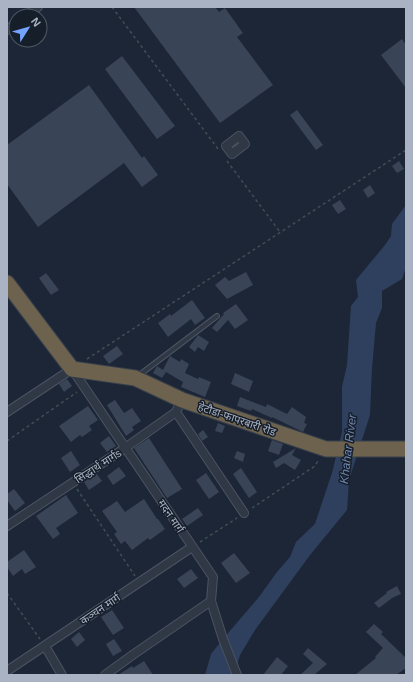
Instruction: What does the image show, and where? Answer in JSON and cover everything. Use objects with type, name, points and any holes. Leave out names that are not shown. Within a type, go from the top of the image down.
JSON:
[{"type":"highway","points":[[7,283],[72,369]]},
{"type":"highway","name":"हेटौडा-फापरबारी रोड","points":[[72,369],[135,378],[179,406],[326,449],[406,449]]},
{"type":"street","name":"मदन मार्ग","points":[[72,369],[213,577],[212,601],[223,639],[237,675]]},
{"type":"street","points":[[7,412],[72,369]]},
{"type":"street","points":[[179,406],[244,513]]},
{"type":"street","name":"सिद्धार्थ मार्गs","points":[[7,526],[125,448],[179,406]]},
{"type":"street","name":"कञ्चन मार्ग","points":[[7,671],[192,547]]},
{"type":"street","points":[[105,675],[212,601]]},
{"type":"street","points":[[45,646],[62,675]]},
{"type":"lane","points":[[135,378],[217,316]]},
{"type":"path","points":[[112,7],[219,151]]},
{"type":"path","points":[[72,369],[406,150]]},
{"type":"path","points":[[224,157],[280,232]]},
{"type":"path","points":[[7,441],[84,387]]},
{"type":"path","points":[[192,547],[315,466],[326,449]]},
{"type":"path","points":[[73,482],[140,583]]},
{"type":"path","points":[[7,593],[45,646]]},
{"type":"water","name":"Khahar River","points":[[406,205],[406,267],[402,279],[382,291],[382,308],[376,323],[370,415],[349,480],[347,510],[310,555],[255,630],[240,655],[234,675],[205,675],[211,654],[259,597],[290,557],[296,542],[315,524],[332,473],[342,432],[342,387],[347,365],[351,306],[358,297],[356,280],[391,236],[392,224]]},
{"type":"building","points":[[134,7],[215,7],[219,12],[225,8],[243,33],[237,37],[273,85],[220,123]]},
{"type":"building","points":[[402,39],[406,45],[406,88],[381,55]]},
{"type":"building","points":[[122,56],[175,126],[157,139],[105,69]]},
{"type":"building","points":[[89,85],[142,158],[144,156],[158,175],[142,187],[124,163],[38,227],[7,184],[7,145]]},
{"type":"building","points":[[297,110],[323,145],[316,150],[290,115]]},
{"type":"building","points":[[399,161],[404,169],[397,173],[392,166]]},
{"type":"building","points":[[370,185],[375,193],[368,198],[363,190]]},
{"type":"building","points":[[340,200],[346,209],[338,214],[332,205]]},
{"type":"building","points":[[246,272],[253,285],[227,299],[215,285],[225,277],[229,281]]},
{"type":"building","points":[[46,273],[59,290],[51,295],[39,278]]},
{"type":"building","points":[[192,300],[205,318],[195,325],[191,319],[168,337],[158,323],[170,314],[171,316]]},
{"type":"building","points":[[236,304],[248,320],[235,329],[228,320],[217,332],[212,328],[224,314],[223,313]]},
{"type":"building","points":[[198,335],[209,342],[204,351],[198,347],[195,352],[189,347]]},
{"type":"building","points":[[117,346],[123,354],[109,364],[103,356]]},
{"type":"building","points":[[170,356],[180,362],[181,359],[189,364],[185,373],[198,379],[199,377],[211,382],[205,397],[181,387],[183,382],[166,372],[162,378],[153,373],[157,366],[163,370]]},
{"type":"building","points":[[235,373],[253,381],[249,392],[231,384]]},
{"type":"building","points":[[67,379],[72,386],[64,392],[59,384]]},
{"type":"building","points":[[240,397],[266,407],[267,404],[287,414],[292,407],[306,417],[304,423],[307,424],[303,432],[252,409],[251,411],[237,406]]},
{"type":"building","points":[[115,400],[124,413],[132,408],[141,421],[132,427],[134,430],[126,436],[107,405]]},
{"type":"building","points":[[88,406],[98,420],[89,426],[92,430],[82,437],[80,435],[71,442],[59,426]]},
{"type":"building","points":[[218,423],[225,426],[222,433],[215,431]]},
{"type":"building","points":[[203,430],[208,437],[202,441],[198,434]]},
{"type":"building","points":[[109,436],[116,446],[107,452],[100,443]]},
{"type":"building","points":[[149,438],[182,489],[167,498],[134,448]]},
{"type":"building","points":[[272,440],[283,444],[279,455],[268,451]]},
{"type":"building","points":[[296,448],[292,455],[301,460],[295,470],[284,463],[276,468],[273,462]]},
{"type":"building","points":[[71,451],[80,465],[70,472],[61,458]]},
{"type":"building","points":[[237,451],[245,454],[243,462],[234,458]]},
{"type":"building","points":[[119,467],[126,476],[113,485],[107,476]]},
{"type":"building","points":[[241,468],[257,492],[249,498],[233,474]]},
{"type":"building","points":[[96,473],[102,481],[89,490],[84,482]]},
{"type":"building","points":[[206,473],[219,492],[209,499],[196,480]]},
{"type":"building","points":[[14,489],[25,503],[15,511],[7,500],[7,494]]},
{"type":"building","points":[[66,495],[78,513],[56,528],[60,534],[53,539],[36,516]]},
{"type":"building","points":[[144,499],[165,529],[150,540],[148,538],[132,550],[125,541],[121,544],[114,534],[117,532],[102,511],[117,501],[125,512]]},
{"type":"building","points":[[198,508],[203,515],[187,526],[182,519]]},
{"type":"building","points":[[24,550],[36,567],[25,574],[22,569],[13,576],[7,567],[7,562]]},
{"type":"building","points":[[234,553],[250,573],[236,583],[221,563]]},
{"type":"building","points":[[191,569],[198,578],[184,588],[177,579]]},
{"type":"building","points":[[397,586],[401,594],[392,598],[379,608],[374,603],[387,593],[386,592]]},
{"type":"building","points":[[112,610],[124,628],[113,635],[101,617]]},
{"type":"building","points":[[374,624],[383,632],[381,634],[406,658],[406,668],[396,675],[355,675],[376,658],[375,657],[383,648],[366,632]]},
{"type":"building","points":[[79,632],[85,640],[77,647],[71,639]]},
{"type":"building","points":[[114,639],[122,651],[113,656],[106,644]]},
{"type":"building","points":[[308,648],[327,664],[314,675],[300,675],[313,663],[303,654]]},
{"type":"building","points":[[277,657],[288,666],[281,675],[263,675]]},
{"type":"building","points":[[144,661],[153,675],[118,675],[132,666],[133,668]]}]
